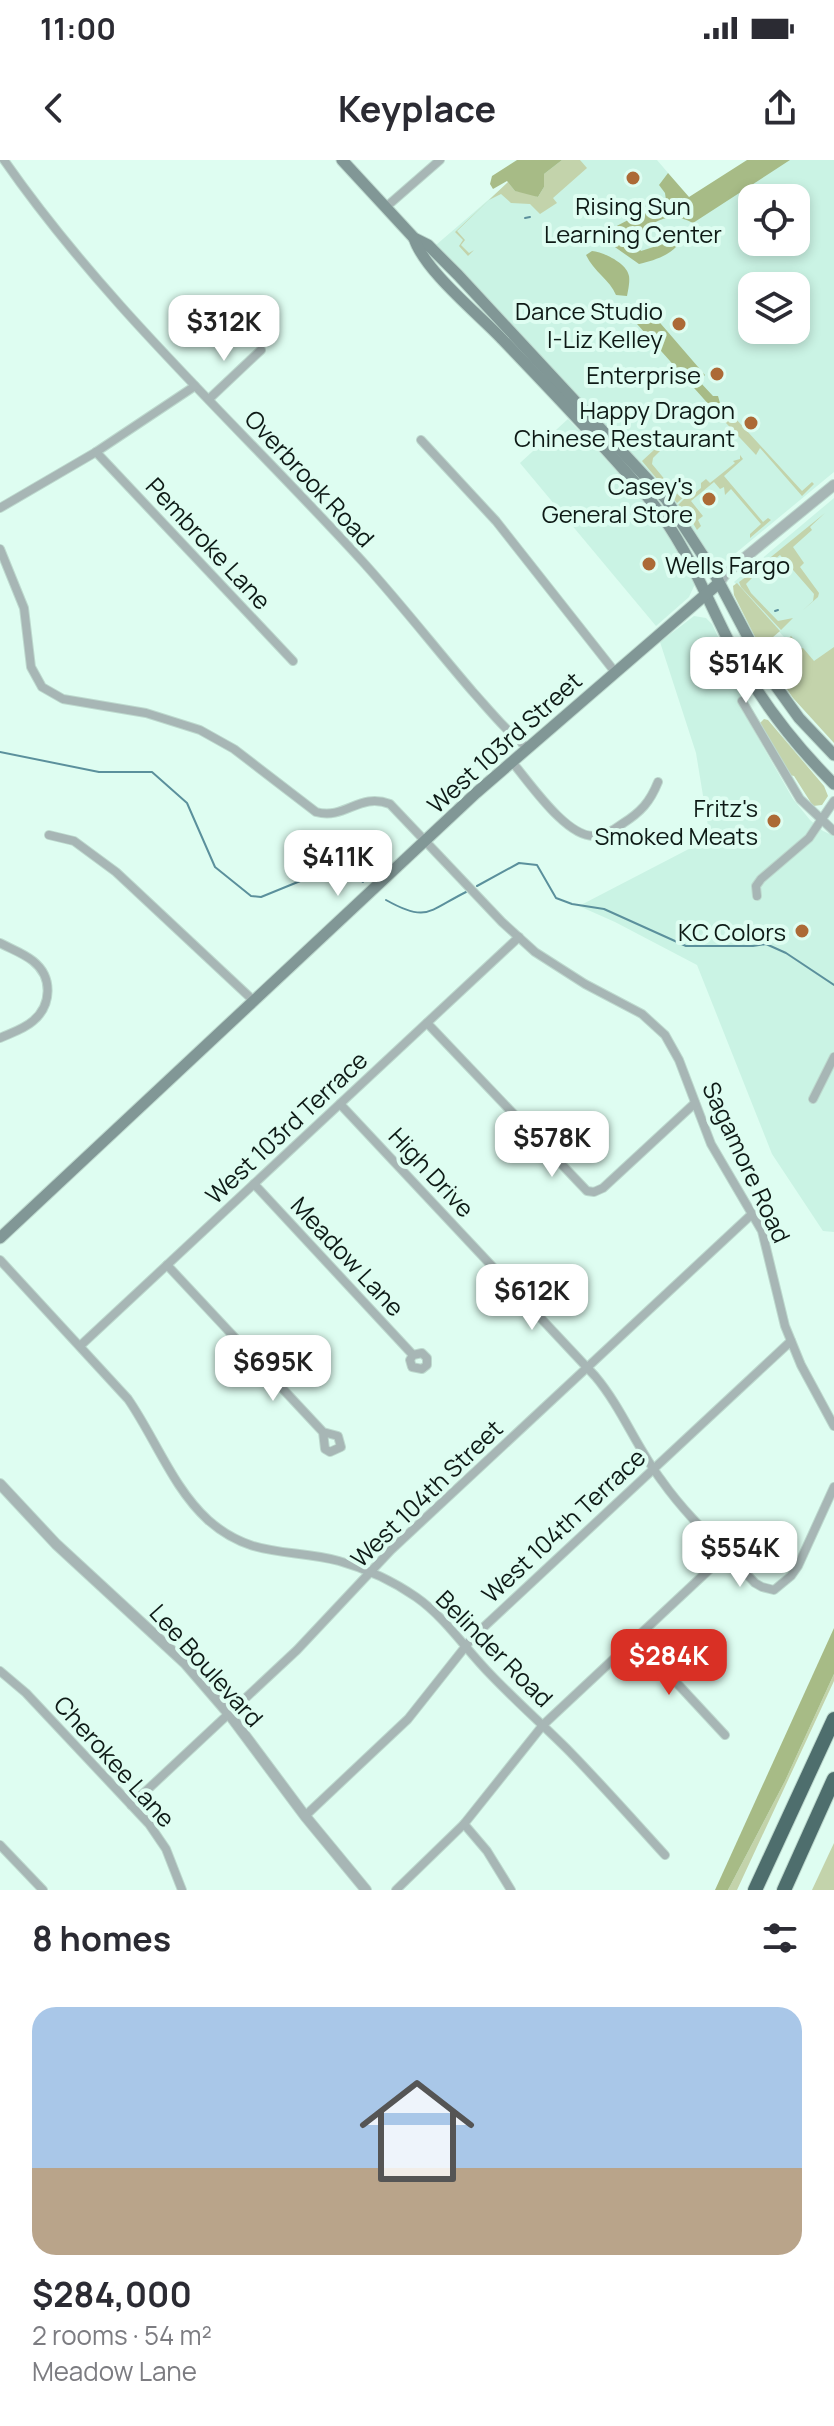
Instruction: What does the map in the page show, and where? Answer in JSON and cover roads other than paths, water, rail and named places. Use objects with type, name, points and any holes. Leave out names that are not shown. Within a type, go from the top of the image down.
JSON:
[{"type":"highway","points":[[755,1890],[834,1719]]},
{"type":"highway","points":[[784,1890],[834,1779]]},
{"type":"main road","points":[[342,160],[414,238],[419,251],[451,288],[647,497],[679,542],[754,685],[785,730],[834,784]]},
{"type":"main road","points":[[414,238],[428,245],[458,275],[666,499],[719,583],[753,651],[784,699],[834,755]]},
{"type":"main road","name":"West 103rd Street","points":[[0,1238],[512,762],[719,583]]},
{"type":"street","name":"Overbrook Road","points":[[4,160],[73,251],[195,386],[362,561],[490,712],[528,748]]},
{"type":"street","points":[[386,207],[440,160]]},
{"type":"street","points":[[209,399],[261,350]]},
{"type":"street","points":[[0,508],[96,452],[195,386]]},
{"type":"street","points":[[421,440],[496,521],[615,672]]},
{"type":"street","name":"Pembroke Lane","points":[[96,452],[293,661]]},
{"type":"street","name":"West 103rd Street","points":[[719,583],[726,573],[834,485]]},
{"type":"street","name":"Sagamore Road","points":[[0,549],[24,608],[31,667],[35,678],[48,691],[63,699],[146,713],[200,730],[234,749],[316,812],[332,814],[367,800],[378,799],[390,804],[519,937],[552,965],[642,1014],[656,1025],[674,1048],[724,1170],[765,1239],[785,1326],[834,1426]]},
{"type":"street","points":[[742,701],[800,799],[834,831]]},
{"type":"street","points":[[512,762],[568,826],[582,835],[610,832],[638,815],[652,797],[658,782]]},
{"type":"street","points":[[757,896],[756,886],[761,879],[809,838],[834,801]]},
{"type":"street","points":[[49,835],[74,841],[116,872],[254,1001]]},
{"type":"street","name":"West 103rd Terrace","points":[[80,1346],[519,937]]},
{"type":"street","points":[[0,943],[35,962],[44,974],[48,992],[42,1011],[33,1021],[0,1038]]},
{"type":"street","points":[[427,1023],[587,1191],[603,1188],[695,1103]]},
{"type":"street","points":[[813,1099],[834,1057]]},
{"type":"street","name":"High Drive","points":[[340,1104],[587,1368],[619,1408],[664,1485],[755,1583],[774,1590],[791,1576],[834,1487]]},
{"type":"street","name":"Meadow Lane","points":[[254,1184],[413,1355]]},
{"type":"street","name":"West 104th Street","points":[[131,1805],[319,1628],[370,1572],[752,1214]]},
{"type":"street","name":"Belinder Road","points":[[0,1260],[128,1399],[185,1494],[209,1521],[252,1546],[282,1554],[339,1561],[370,1572],[420,1600],[445,1622],[665,1855]]},
{"type":"street","points":[[167,1265],[323,1432]]},
{"type":"street","name":"West 104th Terrace","points":[[305,1816],[408,1719],[465,1646],[791,1341]]},
{"type":"street","name":"Lee Boulevard","points":[[0,1484],[74,1562],[185,1663],[229,1714],[305,1816],[366,1890]]},
{"type":"street","points":[[396,1890],[464,1824],[543,1725],[727,1553]]},
{"type":"street","points":[[635,1638],[725,1735]]},
{"type":"street","name":"Cherokee Lane","points":[[0,1671],[26,1693],[131,1805],[166,1849],[182,1890]]},
{"type":"street","points":[[464,1824],[487,1851],[511,1890]]},
{"type":"street","points":[[0,1845],[43,1890]]},
{"type":"waterway","points":[[525,218],[530,217]]},
{"type":"waterway","points":[[0,752],[99,772],[152,772],[187,803],[215,867],[251,896],[261,897],[315,875],[348,872],[363,882]]},
{"type":"waterway","points":[[477,886],[519,863],[537,865],[556,898],[604,909],[686,946],[766,944],[786,953],[834,985]]},
{"type":"waterway","points":[[386,900],[419,913],[435,909],[466,892]]},
{"type":"place","name":"Rising Sun Learning Center","points":[[633,178]]},
{"type":"place","name":"Dance Studio I-Liz Kelley","points":[[679,324]]},
{"type":"place","name":"Enterprise","points":[[717,374]]},
{"type":"place","name":"Happy Dragon Chinese Restaurant","points":[[751,423]]},
{"type":"place","name":"Casey's General Store","points":[[709,499]]},
{"type":"place","name":"Wells Fargo","points":[[649,564]]},
{"type":"place","name":"Fritz's Smoked Meats","points":[[774,821]]},
{"type":"place","name":"KC Colors","points":[[802,931]]}]
